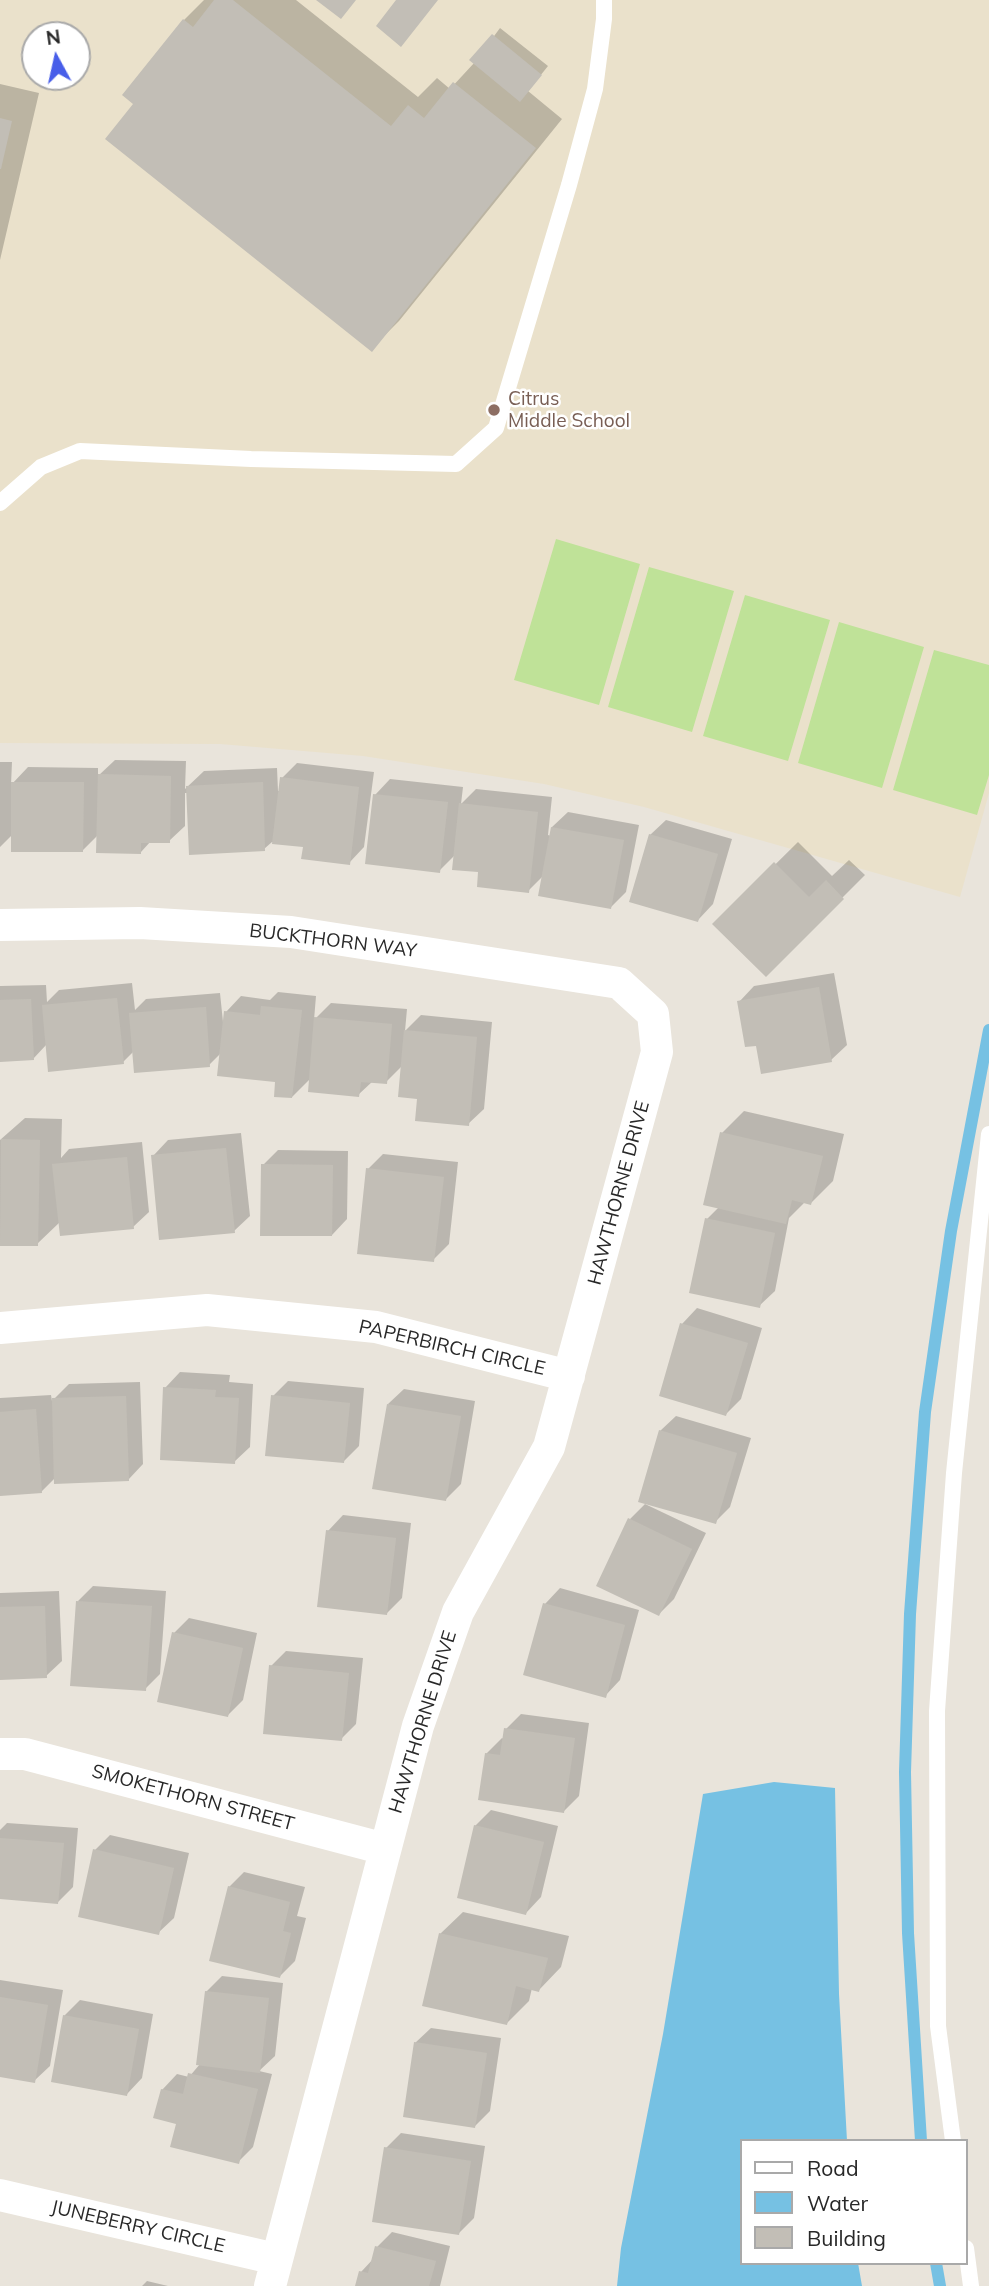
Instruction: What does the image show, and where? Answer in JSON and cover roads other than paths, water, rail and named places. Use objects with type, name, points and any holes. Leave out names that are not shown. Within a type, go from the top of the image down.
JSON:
[{"type":"street","name":"BUCKTHORN WAY","points":[[0,925],[140,923],[291,932],[619,983],[653,1014]]},
{"type":"street","name":"HAWTHORNE DRIVE","points":[[273,2273],[418,1726],[458,1612],[549,1447],[657,1052],[653,1014]]},
{"type":"street","name":"PAPERBIRCH CIRCLE","points":[[0,1328],[207,1310],[376,1327],[569,1376]]},
{"type":"street","name":"SMOKETHORN STREET","points":[[0,1754],[25,1754],[385,1849]]},
{"type":"street","name":"JUNEBERRY CIRCLE","points":[[0,2195],[273,2273]]},
{"type":"lane","points":[[0,503],[41,467],[80,452],[456,464],[496,428],[595,89],[604,0]]},
{"type":"lane","points":[[953,2139],[938,2026],[937,1711],[954,1473],[989,1134]]},
{"type":"lane","points":[[968,2263],[971,2286]]},
{"type":"water","points":[[774,1782],[835,1788],[839,1994],[847,2139],[740,2139],[740,2265],[858,2265],[862,2286],[617,2286],[621,2248],[663,2034],[703,1794]]},
{"type":"waterway","points":[[921,2139],[908,1933],[905,1772],[910,1614],[925,1412],[951,1231],[989,1030]]},
{"type":"waterway","points":[[936,2265],[940,2286]]},
{"type":"place","name":"Citrus Middle School","points":[[494,410]]}]
